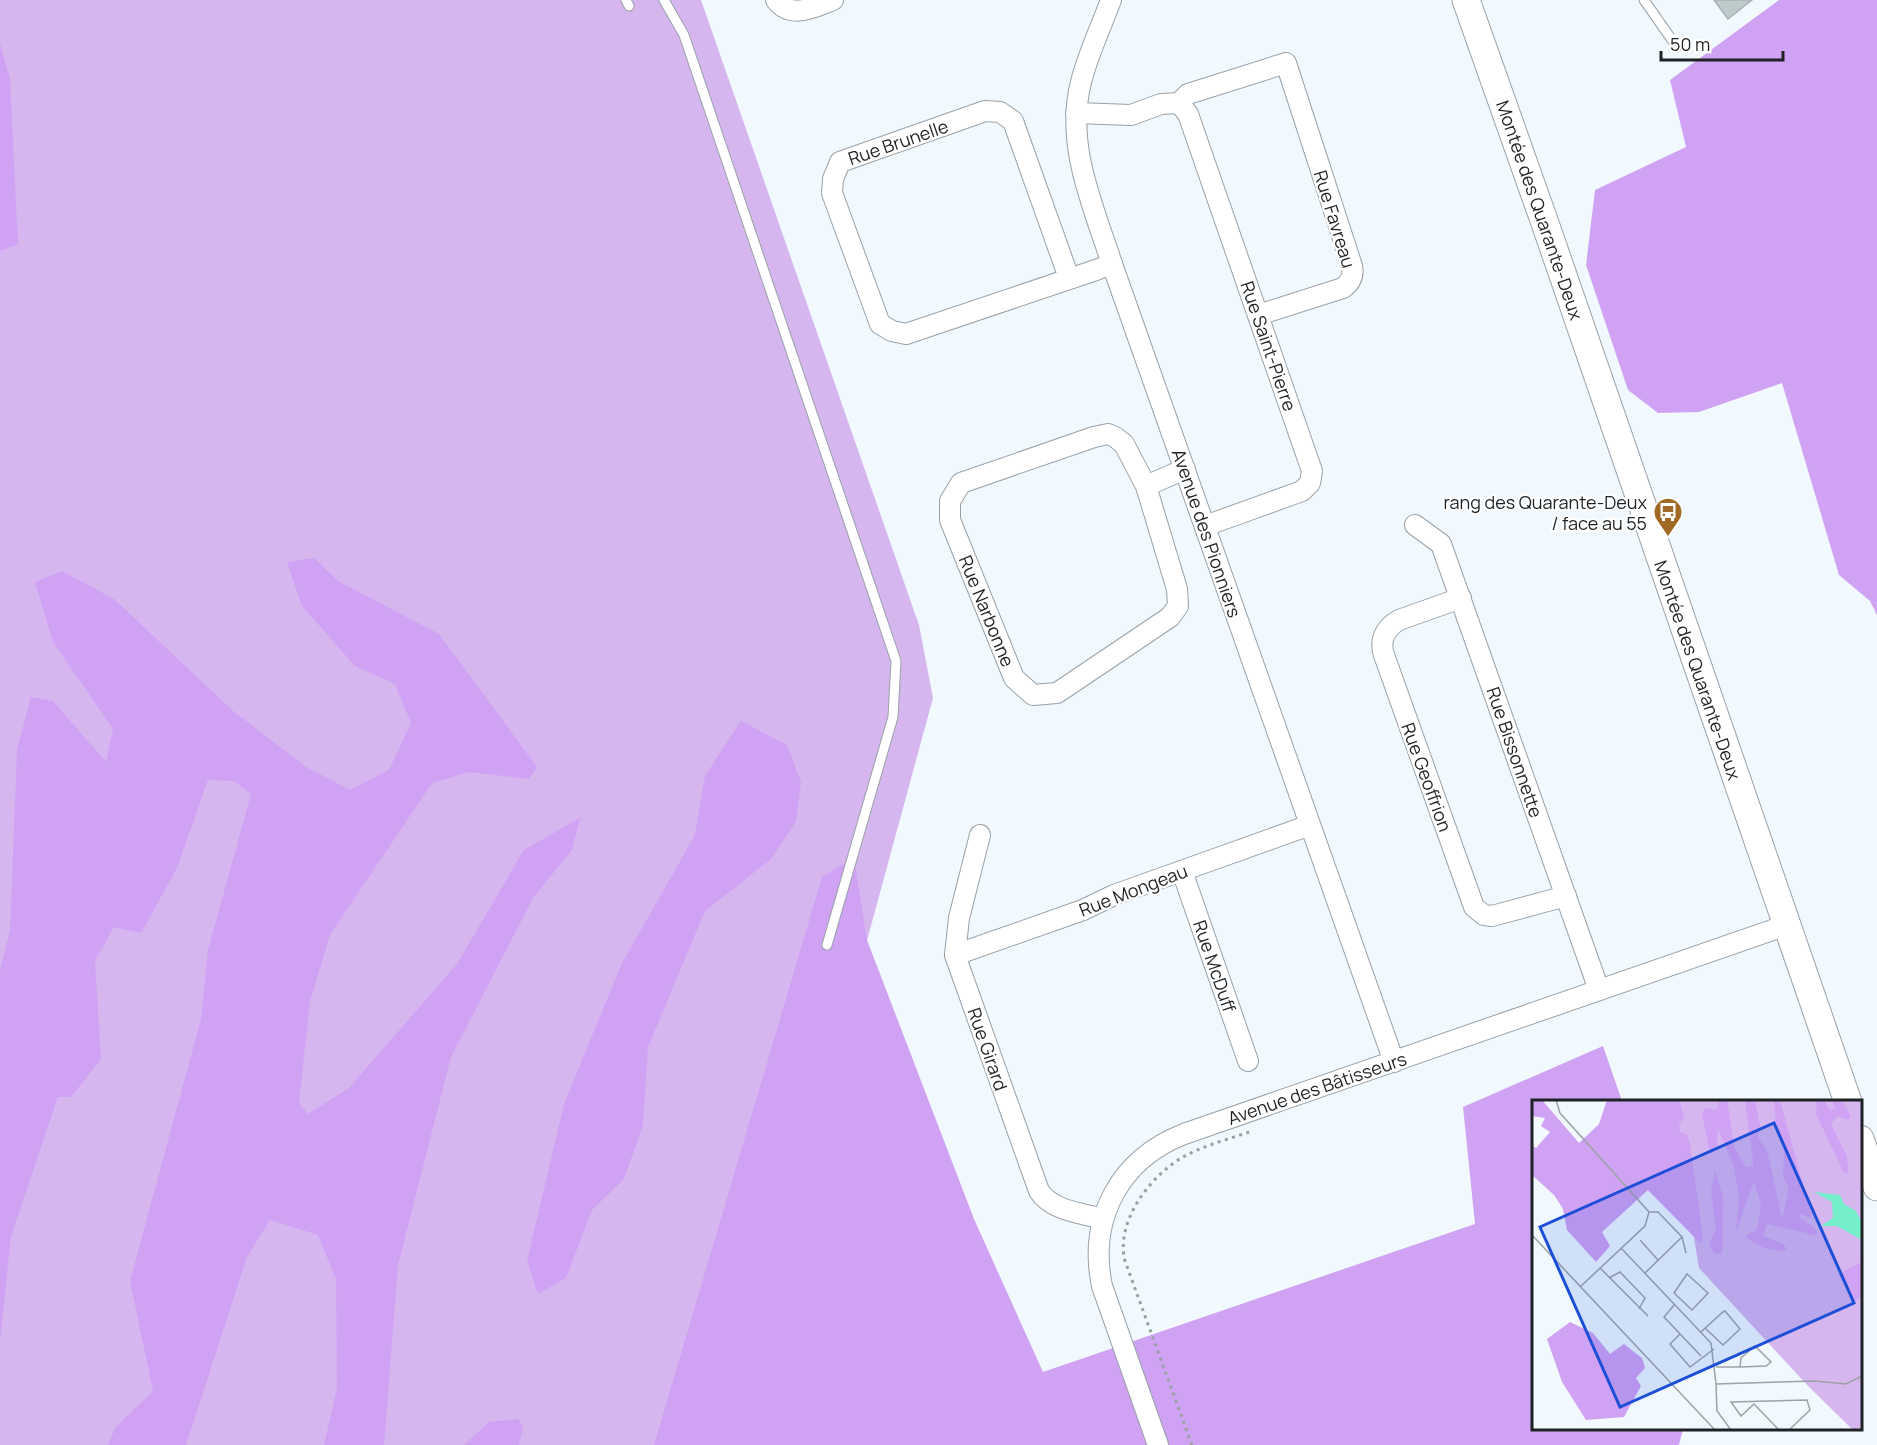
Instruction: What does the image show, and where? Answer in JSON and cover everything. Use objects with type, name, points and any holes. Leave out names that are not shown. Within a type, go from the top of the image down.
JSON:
[{"type":"main road","name":"Montée des Quarante-Deux","points":[[1466,0],[1848,1100]]},
{"type":"main road","points":[[1862,1145],[1877,1187]]},
{"type":"street","points":[[776,0],[780,5],[799,12],[833,0]]},
{"type":"street","name":"Avenue des Pionniers","points":[[1111,0],[1083,71],[1076,113],[1077,145],[1081,170],[1112,264],[1394,1062]]},
{"type":"street","name":"Rue Favreau","points":[[1179,103],[1188,94],[1286,63],[1352,266],[1352,274],[1350,282],[1343,288],[1258,315]]},
{"type":"street","points":[[1076,113],[1131,115],[1161,104],[1179,103]]},
{"type":"street","name":"Rue Saint-Pierre","points":[[1179,103],[1188,114],[1311,467],[1312,479],[1308,486],[1299,493],[1205,526]]},
{"type":"street","name":"Rue Brunelle","points":[[1069,278],[1013,120],[1000,112],[985,111],[840,162],[833,179],[832,193],[880,324],[892,331],[906,334],[1112,264]]},
{"type":"street","name":"Rue Narbonne","points":[[1108,434],[1124,444],[1146,486],[1177,589],[1178,606],[1170,617],[1057,693],[1033,695],[1014,678],[950,520],[950,501],[961,483],[1108,434]]},
{"type":"street","points":[[1146,486],[1185,469]]},
{"type":"street","name":"Rue Bissonnette","points":[[1415,525],[1441,544],[1599,990]]},
{"type":"street","name":"Rue Geoffrion","points":[[1461,598],[1399,620],[1388,628],[1383,636],[1382,645],[1388,667],[1474,907],[1484,915],[1496,916],[1566,896]]},
{"type":"street","name":"Rue Mongeau","points":[[955,955],[1310,825]]},
{"type":"street","name":"Rue Girard","points":[[980,835],[959,918],[955,955],[1039,1191],[1046,1200],[1054,1205],[1103,1219]]},
{"type":"street","name":"Rue McDuff","points":[[1182,872],[1248,1061]]},
{"type":"street","name":"Avenue des Bâtisseurs","points":[[1158,1445],[1102,1286],[1098,1252],[1103,1219],[1116,1189],[1145,1155],[1184,1134],[1787,925]]},
{"type":"lane","points":[[664,0],[684,35],[896,661],[893,717],[827,945]]},
{"type":"lane","points":[[1644,0],[1677,47]]},
{"type":"path","name":"Avenue des Bâtisseurs","points":[[1192,1445],[1125,1261],[1122,1249],[1123,1237],[1132,1209],[1174,1163],[1194,1152],[1253,1131]]},
{"type":"shaded area","points":[[0,0],[701,0],[919,625],[933,698],[819,1117],[738,1445],[0,1445]]},
{"type":"shaded area","points":[[1779,0],[1877,0],[1877,615],[1870,601],[1839,575],[1782,383],[1699,412],[1658,413],[1628,390],[1586,265],[1595,190],[1686,147],[1670,80]]},
{"type":"shaded area","points":[[0,44],[10,79],[18,244],[0,251]]},
{"type":"shaded area","points":[[314,558],[338,581],[439,634],[537,767],[529,779],[469,772],[432,783],[330,935],[310,1001],[299,1103],[308,1114],[349,1088],[457,964],[524,850],[580,818],[572,850],[533,898],[451,1057],[398,1265],[384,1445],[324,1445],[337,1388],[336,1279],[318,1235],[270,1220],[247,1257],[186,1445],[108,1445],[115,1428],[153,1391],[130,1281],[201,1019],[208,950],[251,794],[234,781],[208,780],[177,868],[141,933],[114,927],[95,961],[101,1059],[71,1097],[58,1097],[11,1236],[0,1341],[0,970],[10,930],[17,749],[31,697],[53,701],[106,762],[113,729],[53,642],[35,582],[62,571],[114,599],[232,710],[306,767],[350,790],[389,770],[411,723],[395,684],[355,666],[302,606],[287,562]]},
{"type":"shaded area","points":[[741,721],[787,745],[801,782],[796,822],[770,860],[705,911],[648,1047],[643,1125],[624,1179],[592,1210],[566,1278],[538,1294],[527,1261],[564,1104],[622,963],[695,835],[705,776]]},
{"type":"shaded area","points":[[854,858],[867,940],[974,1219],[1043,1372],[1475,1224],[1463,1107],[1603,1046],[1622,1100],[1532,1100],[1532,1430],[1683,1430],[1679,1445],[654,1445],[822,877]]},
{"type":"shaded area","points":[[518,1419],[523,1427],[519,1445],[464,1445],[489,1422]]},
{"type":"building","points":[[1714,0],[1752,0],[1728,19]]},
{"type":"place","name":"rang des Quarante-Deux / face au 55","points":[[1668,538]]}]
